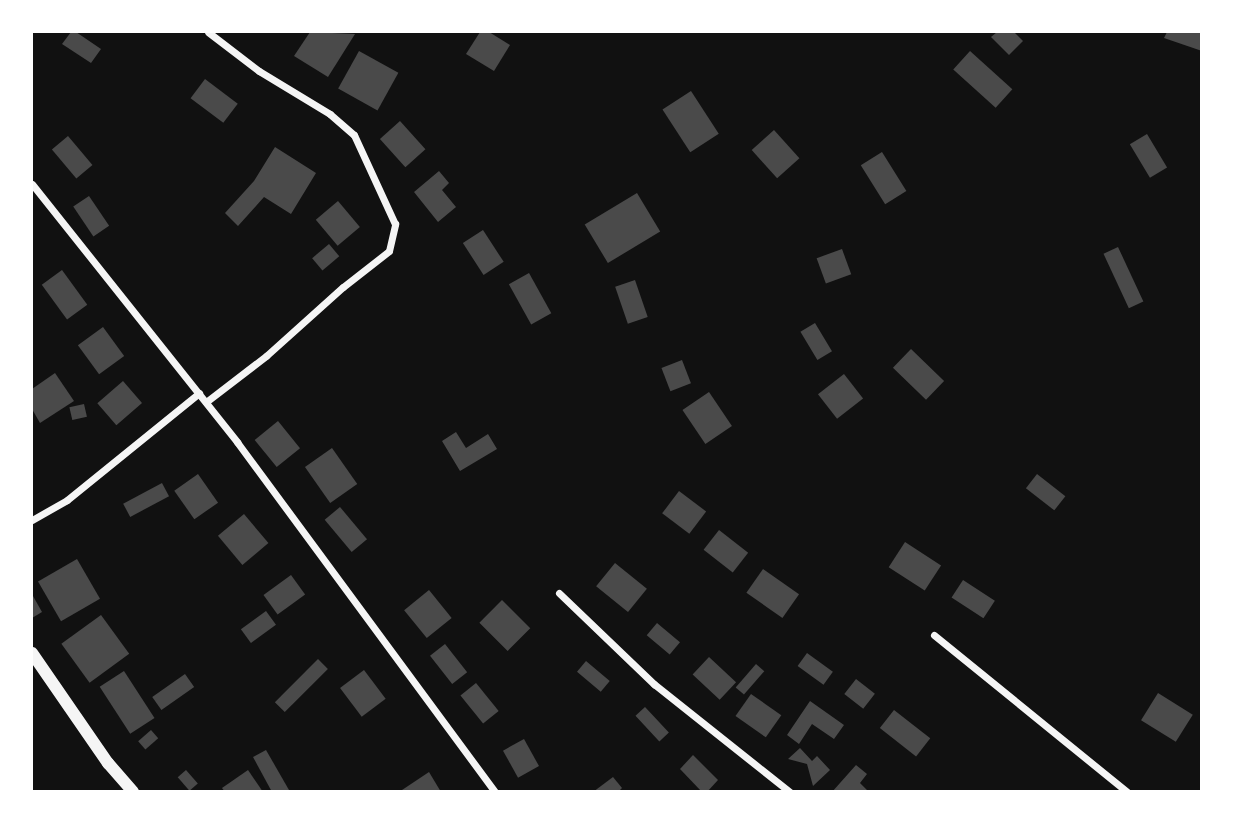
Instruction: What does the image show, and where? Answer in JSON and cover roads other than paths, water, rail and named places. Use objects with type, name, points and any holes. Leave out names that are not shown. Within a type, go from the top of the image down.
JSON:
[{"type":"street","points":[[206,402],[266,356],[343,287],[389,251],[395,224],[354,135],[330,114],[259,71],[208,32]]},
{"type":"street","points":[[32,184],[206,402],[495,792]]},
{"type":"street","points":[[32,520],[67,500],[199,393]]},
{"type":"street","points":[[559,593],[654,684],[790,792]]},
{"type":"street","points":[[934,635],[1128,792]]},
{"type":"street","points":[[32,653],[108,763],[133,792]]}]
